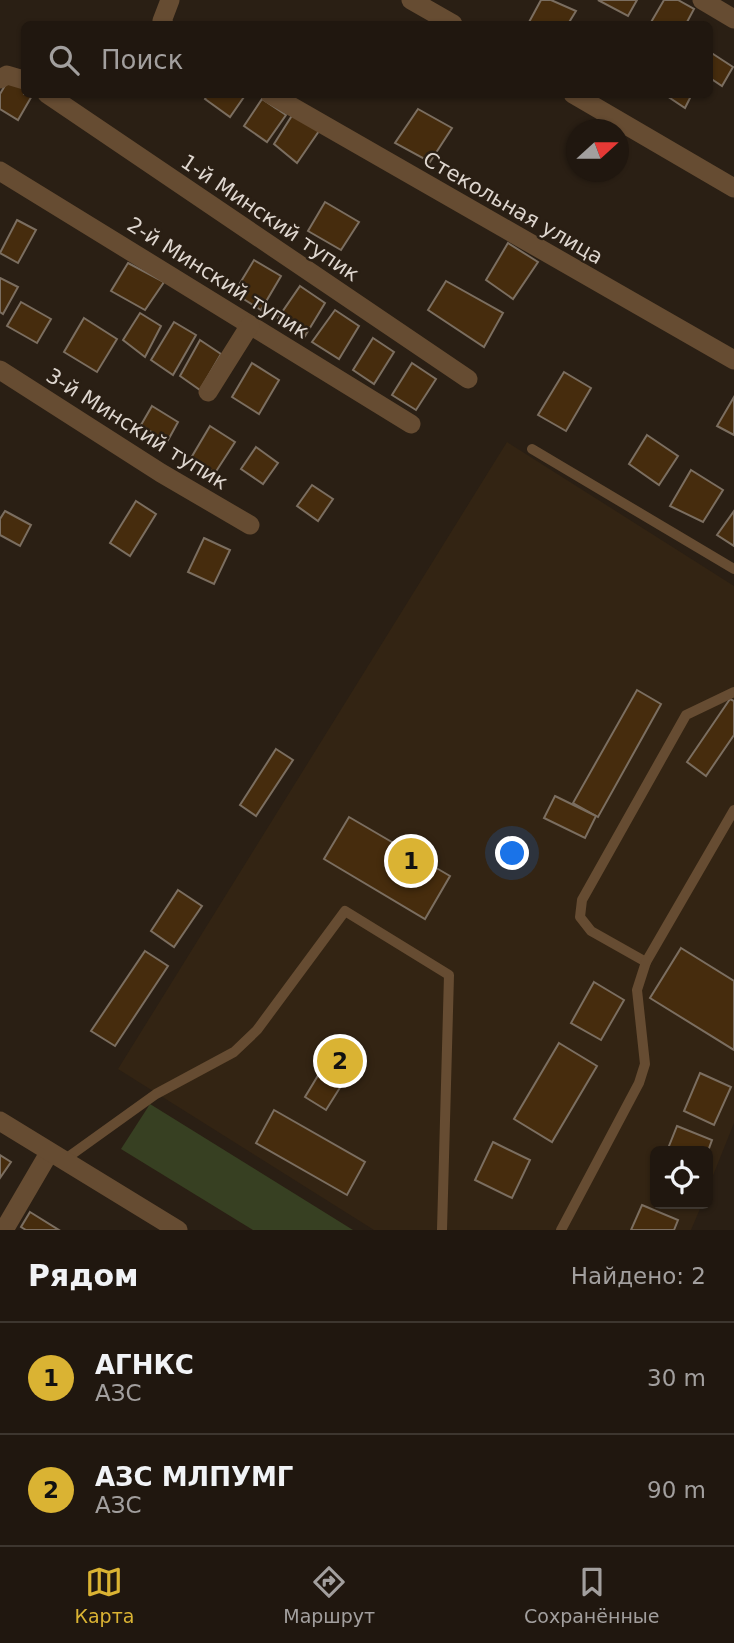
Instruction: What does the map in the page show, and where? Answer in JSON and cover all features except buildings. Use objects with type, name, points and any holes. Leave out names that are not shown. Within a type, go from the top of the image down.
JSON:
[{"type":"street","points":[[163,21],[170,0]]},
{"type":"street","points":[[411,0],[448,21]]},
{"type":"street","points":[[702,0],[734,19]]},
{"type":"street","name":"1-й Минский тупик","points":[[53,98],[468,379]]},
{"type":"street","name":"Стекольная улица","points":[[277,98],[734,360]]},
{"type":"street","points":[[580,98],[734,188]]},
{"type":"street","name":"2-й Минский тупик","points":[[0,171],[411,424]]},
{"type":"street","points":[[208,392],[250,325]]},
{"type":"street","name":"3-й Минский тупик","points":[[0,370],[161,473],[250,525]]},
{"type":"street","points":[[0,1121],[178,1230]]},
{"type":"street","points":[[4,1230],[56,1157]]},
{"type":"lane","points":[[532,449],[734,569]]},
{"type":"lane","points":[[646,962],[591,932],[580,917],[582,900],[686,715],[734,692]]},
{"type":"lane","points":[[561,1230],[639,1083],[645,1064],[637,990],[646,962],[734,810]]},
{"type":"lane","points":[[56,1157],[156,1094],[234,1052],[257,1030],[345,911],[449,975],[442,1230]]},
{"type":"shaded area","points":[[507,442],[734,586],[734,1123],[713,1176],[713,1146],[650,1146],[650,1209],[700,1209],[691,1230],[374,1230],[118,1069]]},
{"type":"green space","points":[[150,1104],[353,1230],[253,1230],[121,1149]]},
{"type":"place","name":"АГНКС","points":[[411,861]]},
{"type":"place","name":"АЗС МЛПУМГ","points":[[340,1061]]}]
